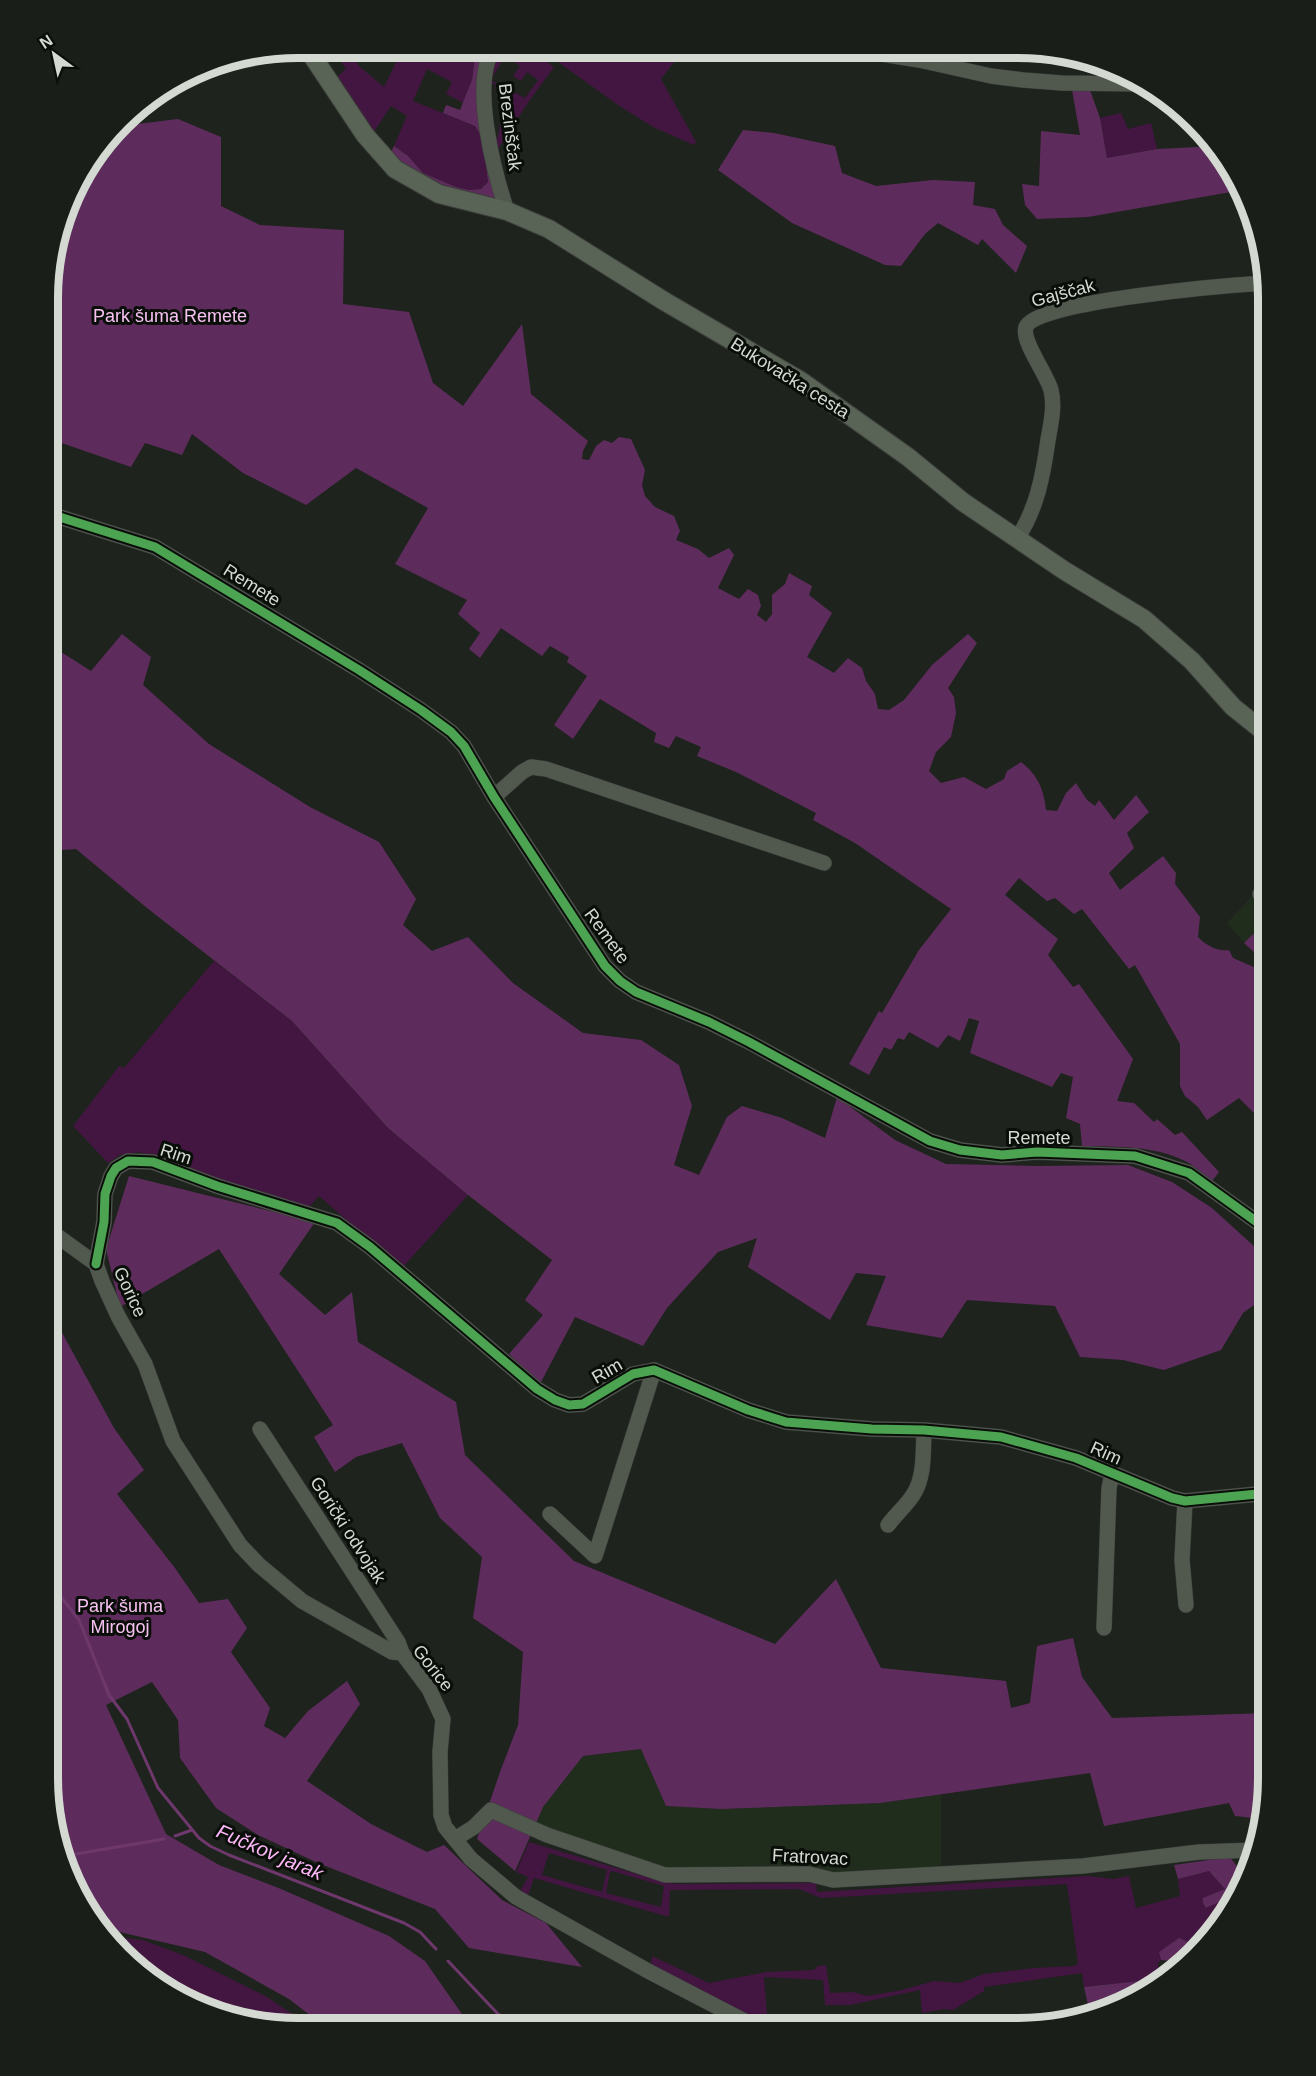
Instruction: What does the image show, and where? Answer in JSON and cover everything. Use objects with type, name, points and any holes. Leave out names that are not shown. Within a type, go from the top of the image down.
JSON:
[{"type":"main road","name":"Bukovačka cesta","points":[[314,58],[365,135],[395,169],[439,194],[507,211],[549,230],[801,381],[908,457],[955,496],[1065,571],[1144,619],[1192,660],[1233,707],[1258,727]]},
{"type":"street","name":"Brezinščak","points":[[489,58],[486,66],[484,88],[496,176],[507,211]]},
{"type":"street","points":[[907,58],[991,76],[1023,80],[1073,84],[1126,84]]},
{"type":"street","name":"Gajščak","points":[[1017,539],[1030,518],[1037,499],[1053,406],[1049,382],[1028,342],[1025,332],[1028,323],[1039,316],[1095,302],[1187,290],[1257,285]]},
{"type":"street","name":"Remete","points":[[58,517],[155,547],[359,670],[422,710],[451,732],[464,746],[494,797],[605,966],[620,981],[636,992],[709,1022],[749,1042],[930,1141],[960,1150],[1002,1155],[1037,1152],[1135,1156],[1189,1173],[1258,1223]]},
{"type":"street","points":[[494,797],[531,767],[546,770],[824,863]]},
{"type":"street","name":"Rim","points":[[96,1264],[104,1222],[105,1194],[111,1176],[116,1168],[128,1161],[153,1162],[217,1186],[337,1223],[370,1247],[537,1389],[569,1405],[583,1404],[633,1374],[654,1370],[748,1410],[786,1422],[1001,1437],[1076,1458],[1172,1498],[1185,1501],[1258,1493]]},
{"type":"street","name":"Gorice","points":[[58,1237],[96,1264],[118,1316],[145,1364],[173,1441],[240,1545],[259,1565],[302,1600],[392,1652],[402,1653],[429,1689],[443,1719],[440,1752],[441,1815],[445,1827],[471,1859],[516,1897],[648,1971],[739,2018]]},
{"type":"street","points":[[549,1514],[595,1556],[654,1370]]},
{"type":"street","name":"Gorički odvojak","points":[[260,1429],[398,1642],[402,1653]]},
{"type":"street","points":[[888,1525],[917,1488],[921,1471],[924,1430]]},
{"type":"street","points":[[1104,1628],[1109,1488],[1112,1474]]},
{"type":"street","points":[[1185,1501],[1182,1560],[1186,1605]]},
{"type":"street","name":"Fratrovac","points":[[455,1839],[474,1827],[491,1810],[547,1835],[665,1875],[809,1874],[833,1880],[1083,1866],[1199,1852],[1246,1850]]},
{"type":"shaded area","points":[[339,58],[354,58],[359,66],[384,87],[398,58],[475,58],[472,80],[464,103],[446,94],[452,82],[427,69],[413,101],[475,126],[483,139],[488,182],[481,189],[469,190],[423,173],[408,156],[394,146],[407,116],[391,106],[373,133],[336,78],[346,69]]},
{"type":"shaded area","points":[[493,58],[504,58],[493,76]]},
{"type":"shaded area","points":[[508,58],[542,58],[554,67],[496,152],[501,123],[509,124],[512,115],[506,113],[511,94],[495,89],[496,85],[491,83],[492,81],[525,98],[538,80],[527,72],[521,81],[513,76],[520,66]]},
{"type":"shaded area","points":[[553,58],[677,58],[661,79],[696,142],[694,145],[653,127]]},
{"type":"shaded area","points":[[1121,113],[1128,129],[1151,123],[1157,149],[1107,158],[1100,118]]},
{"type":"shaded area","points":[[1253,895],[1258,900],[1258,936],[1253,934],[1244,943],[1227,923]]},
{"type":"shaded area","points":[[214,961],[292,1021],[388,1128],[468,1195],[402,1268],[319,1196],[307,1209],[139,1152],[120,1155],[108,1163],[73,1126],[119,1066],[124,1068]]},
{"type":"shaded area","points":[[642,1749],[666,1806],[721,1809],[880,1803],[941,1794],[941,1870],[832,1875],[667,1871],[535,1823],[543,1807],[583,1756]]},
{"type":"shaded area","points":[[529,1842],[667,1883],[816,1883],[817,1892],[1087,1876],[1114,1879],[1129,1876],[1136,1908],[1180,1896],[1178,1879],[1209,1871],[1225,1889],[1206,1907],[1225,1898],[1208,1924],[1192,1942],[1159,1952],[1161,1960],[1158,1963],[1159,1972],[1146,1980],[1084,1987],[1082,1973],[984,1987],[984,1991],[953,2010],[944,2009],[922,2013],[920,1990],[850,2005],[825,2005],[823,1980],[764,1977],[767,2018],[750,2018],[651,1967],[652,1956],[709,1983],[767,1972],[814,1970],[818,1966],[826,1965],[830,1993],[853,1992],[867,1996],[934,1981],[960,1983],[984,1974],[1075,1966],[1078,1963],[1067,1884],[821,1898],[799,1889],[670,1890],[669,1917],[534,1878],[527,1898],[519,1893],[528,1877],[516,1872]],"holes":[[[549,1853],[607,1870],[602,1892],[542,1875]],[[612,1871],[664,1886],[661,1907],[606,1893]]]},
{"type":"shaded area","points":[[119,1937],[143,1940],[185,1956],[267,1997],[298,2018],[252,2013],[221,2005],[192,1993],[152,1968]]},
{"type":"green space","points":[[475,58],[485,58],[498,197],[494,200],[448,192],[389,156],[394,146],[408,156],[423,173],[456,187],[469,190],[481,189],[488,182],[483,139],[475,126],[443,113],[446,105],[460,110],[472,80]]},
{"type":"green space","points":[[1072,90],[1090,90],[1100,118],[1107,158],[1157,149],[1204,147],[1225,178],[1231,192],[1088,217],[1037,219],[1025,205],[1022,184],[1039,186],[1041,131],[1080,135]]},
{"type":"green space","name":"Park šuma Remete","points":[[178,119],[221,137],[221,206],[260,225],[344,230],[343,304],[409,312],[433,383],[463,406],[522,324],[531,394],[588,441],[582,459],[589,460],[596,446],[604,440],[612,443],[619,437],[631,439],[645,470],[642,485],[645,496],[655,507],[674,516],[680,531],[676,540],[698,549],[709,558],[729,548],[734,555],[718,588],[739,599],[748,589],[758,595],[761,606],[757,615],[766,622],[772,614],[772,595],[785,584],[789,573],[812,586],[809,595],[832,613],[807,657],[834,673],[848,658],[862,668],[866,681],[875,694],[878,709],[889,710],[904,700],[932,665],[968,634],[977,643],[948,688],[954,697],[956,713],[951,737],[936,752],[929,771],[941,783],[964,777],[986,789],[1004,779],[1007,771],[1021,762],[1032,772],[1039,783],[1046,810],[1057,811],[1066,793],[1076,783],[1087,800],[1095,806],[1099,800],[1114,820],[1136,795],[1149,812],[1127,833],[1134,848],[1109,873],[1120,890],[1163,856],[1176,873],[1175,884],[1200,917],[1198,937],[1212,947],[1229,950],[1233,958],[1258,969],[1258,1112],[1255,1114],[1239,1098],[1207,1120],[1198,1107],[1185,1096],[1180,1086],[1180,1044],[1135,965],[1129,969],[1082,909],[1074,914],[1055,898],[1047,901],[1019,878],[1005,895],[1058,939],[1048,955],[1073,987],[1079,984],[1133,1059],[1117,1101],[1134,1103],[1154,1122],[1157,1119],[1175,1135],[1182,1132],[1219,1172],[1212,1181],[1189,1163],[1160,1152],[1134,1148],[1082,1146],[1080,1124],[1066,1118],[1073,1077],[1061,1073],[1052,1087],[970,1053],[979,1021],[969,1018],[960,1041],[948,1035],[938,1048],[909,1032],[904,1040],[898,1038],[891,1050],[884,1047],[869,1075],[849,1064],[879,1011],[882,1013],[919,950],[951,909],[855,843],[813,820],[816,813],[736,772],[697,756],[701,747],[676,736],[669,748],[654,742],[656,733],[600,699],[573,739],[554,725],[587,676],[567,662],[569,657],[550,646],[542,656],[501,628],[480,658],[469,649],[480,633],[458,614],[467,600],[395,564],[428,508],[356,468],[306,505],[243,473],[192,434],[182,455],[145,443],[131,467],[58,442],[58,298],[63,252],[71,221],[83,192],[108,152],[134,124]]},
{"type":"green space","points":[[743,130],[774,133],[835,146],[842,173],[876,186],[933,180],[975,182],[973,205],[995,209],[1003,225],[1027,246],[1016,273],[982,239],[978,245],[938,223],[925,234],[901,266],[885,265],[792,223],[718,170]]},
{"type":"green space","points":[[122,634],[151,657],[143,685],[209,744],[310,807],[379,842],[416,899],[403,925],[432,951],[468,937],[513,983],[583,1033],[641,1040],[679,1065],[692,1106],[674,1165],[699,1175],[727,1117],[742,1106],[782,1118],[825,1138],[837,1097],[895,1140],[946,1164],[1128,1165],[1172,1182],[1212,1208],[1258,1250],[1258,1302],[1243,1313],[1221,1350],[1164,1370],[1123,1360],[1080,1357],[1055,1306],[967,1300],[942,1338],[866,1325],[886,1276],[856,1273],[830,1320],[748,1267],[757,1238],[718,1252],[667,1308],[643,1346],[575,1317],[540,1384],[509,1354],[543,1315],[525,1300],[552,1260],[468,1195],[388,1128],[292,1021],[147,908],[76,849],[58,850],[58,650],[91,671]]},
{"type":"green space","points":[[1253,934],[1258,936],[1258,956],[1244,943]]},
{"type":"green space","points":[[129,1176],[315,1222],[279,1274],[325,1315],[352,1292],[358,1342],[456,1402],[465,1455],[574,1561],[775,1644],[836,1579],[881,1668],[1006,1681],[1011,1708],[1030,1703],[1037,1646],[1073,1638],[1082,1677],[1112,1718],[1258,1713],[1258,1778],[1254,1818],[1235,1816],[1229,1803],[1104,1826],[1090,1773],[880,1803],[721,1809],[666,1806],[641,1749],[583,1756],[543,1807],[515,1871],[477,1839],[518,1725],[523,1652],[473,1618],[482,1557],[440,1518],[402,1443],[356,1457],[335,1472],[314,1437],[333,1425],[219,1249],[120,1307],[106,1249]]},
{"type":"green space","name":"Park šuma Mirogoj","points":[[58,1325],[114,1428],[144,1470],[117,1494],[175,1568],[199,1603],[228,1599],[247,1628],[231,1652],[270,1708],[264,1726],[285,1738],[308,1711],[347,1681],[360,1704],[307,1781],[371,1824],[427,1852],[444,1845],[502,1900],[546,1923],[582,1967],[469,1948],[435,1909],[318,1863],[258,1835],[216,1808],[180,1758],[178,1720],[152,1682],[106,1705],[166,1834],[219,1865],[389,1936],[425,1961],[464,2017],[467,2018],[314,2018],[289,1999],[205,1952],[114,1931],[83,1884],[71,1855],[63,1824],[58,1778]]},
{"type":"green space","points":[[1230,1857],[1239,1869],[1224,1899],[1206,1908],[1203,1898],[1225,1889],[1209,1871],[1178,1879],[1174,1865]]},
{"type":"green space","points":[[1179,1938],[1188,1942],[1193,1941],[1172,1962],[1161,1960],[1159,1952]]},
{"type":"green space","points":[[1146,1980],[1124,1993],[1088,2007],[1084,1987]]},
{"type":"waterway","name":"Fučkov jarak","points":[[58,1593],[79,1620],[109,1695],[127,1719],[158,1788],[199,1838],[229,1855],[404,1923],[420,1932],[436,1949]]},
{"type":"waterway","points":[[175,1836],[192,1830]]},
{"type":"waterway","points":[[71,1855],[164,1839]]},
{"type":"waterway","name":"Fučkov jarak","points":[[448,1961],[504,2018]]},
{"type":"cycle path","points":[[58,517],[155,547],[359,670],[451,732],[464,746],[494,797],[605,966],[620,981],[636,992],[709,1022],[749,1042],[930,1141],[960,1150],[1002,1155],[1037,1152],[1135,1156],[1189,1173],[1258,1223]]},
{"type":"cycle path","points":[[96,1264],[104,1222],[105,1194],[111,1176],[116,1168],[128,1161],[153,1162],[217,1186],[337,1223],[370,1247],[537,1389],[569,1405],[583,1404],[633,1374],[654,1370],[748,1410],[786,1422],[1001,1437],[1076,1458],[1172,1498],[1185,1501],[1258,1494]]}]
